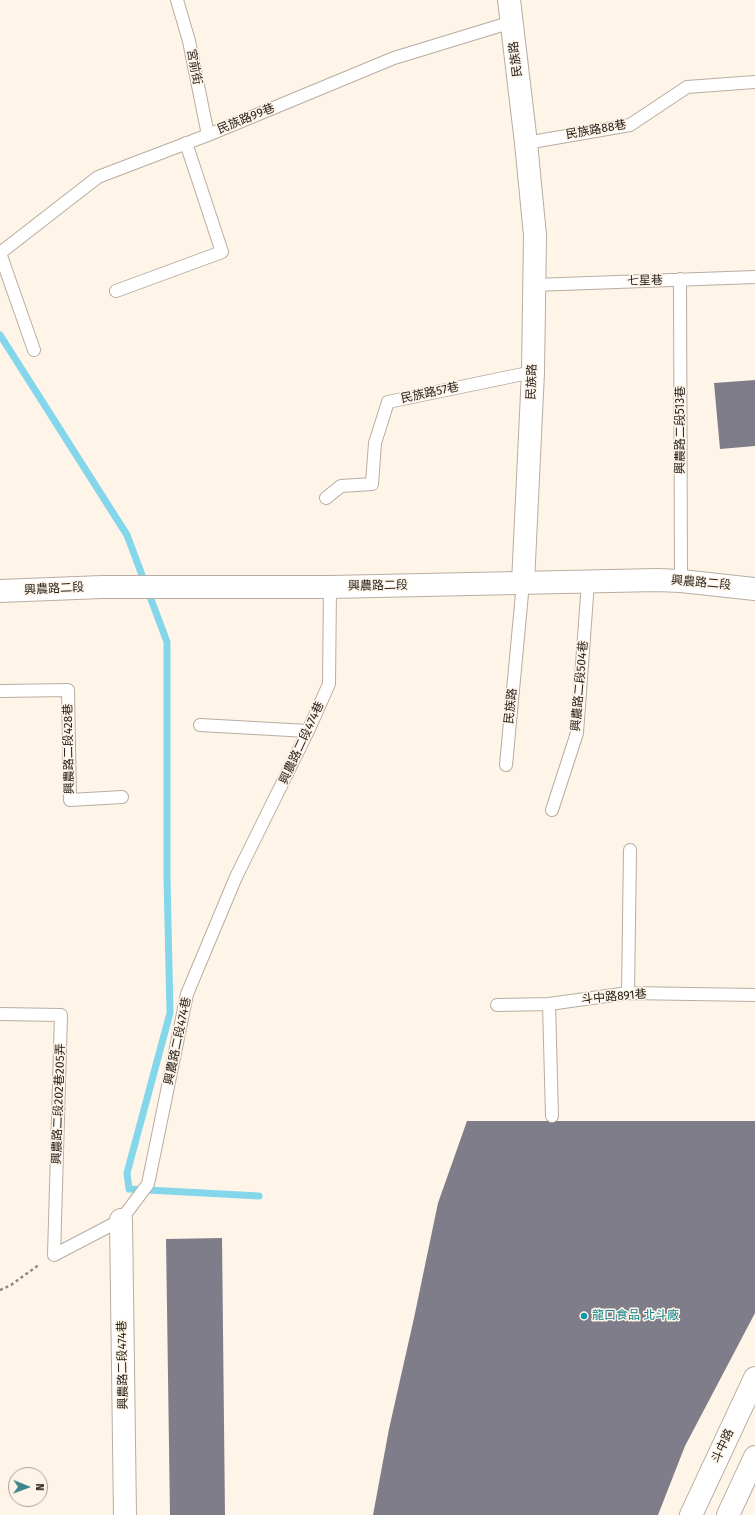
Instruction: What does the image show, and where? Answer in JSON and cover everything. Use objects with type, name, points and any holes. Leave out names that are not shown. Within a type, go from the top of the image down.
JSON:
[{"type":"street","name":"民族路","points":[[509,0],[535,235],[533,372],[523,583]]},
{"type":"street","name":"興農路二段","points":[[0,591],[102,587],[330,587],[682,581],[755,589]]},
{"type":"street","name":"興農路二段474巷","points":[[121,1220],[124,1515]]},
{"type":"street","name":"斗中路","points":[[691,1515],[754,1382]]},
{"type":"street","points":[[728,1515],[755,1457]]},
{"type":"lane","name":"宮前街","points":[[177,0],[189,41],[208,135]]},
{"type":"lane","name":"民族路99巷","points":[[0,253],[98,177],[208,135],[394,58],[512,22]]},
{"type":"lane","name":"民族路88巷","points":[[526,143],[630,125],[687,87],[753,82]]},
{"type":"lane","points":[[116,291],[222,252],[186,143]]},
{"type":"lane","points":[[0,253],[34,350]]},
{"type":"lane","name":"七星巷","points":[[534,285],[755,277]]},
{"type":"lane","name":"興農路二段513巷","points":[[680,279],[682,581]]},
{"type":"lane","name":"民族路57巷","points":[[326,498],[341,486],[372,484],[376,443],[388,402],[533,372]]},
{"type":"lane","name":"興農路二段504巷","points":[[552,810],[577,733],[588,582]]},
{"type":"lane","name":"民族路","points":[[506,765],[523,583]]},
{"type":"lane","name":"興農路二段474巷","points":[[121,1220],[148,1184],[187,994],[236,877],[308,731],[329,684],[330,587]]},
{"type":"lane","name":"興農路二段428巷","points":[[0,691],[68,690],[70,800],[122,798]]},
{"type":"lane","points":[[200,725],[308,731]]},
{"type":"lane","points":[[628,993],[630,850]]},
{"type":"lane","name":"斗中路891巷","points":[[496,1005],[549,1004],[628,993],[755,995]]},
{"type":"lane","points":[[549,1004],[552,1116]]},
{"type":"lane","name":"興農路二段202巷205弄","points":[[0,1014],[61,1015],[54,1255]]},
{"type":"lane","points":[[54,1255],[121,1220]]},
{"type":"path","points":[[0,1290],[11,1285],[54,1255]]},
{"type":"building","points":[[755,380],[755,446],[720,449],[714,383]]},
{"type":"building","name":"龍口食品 北斗廠","points":[[467,1121],[755,1121],[755,1313],[685,1446],[658,1515],[373,1515],[389,1429],[438,1203]]},
{"type":"building","points":[[222,1238],[225,1515],[170,1515],[166,1239]]},
{"type":"waterway","points":[[0,335],[127,535],[167,642],[167,877],[170,1013],[127,1173],[129,1189],[259,1196]]},
{"type":"place","name":"龍口食品 北斗廠","points":[[584,1316]]}]
